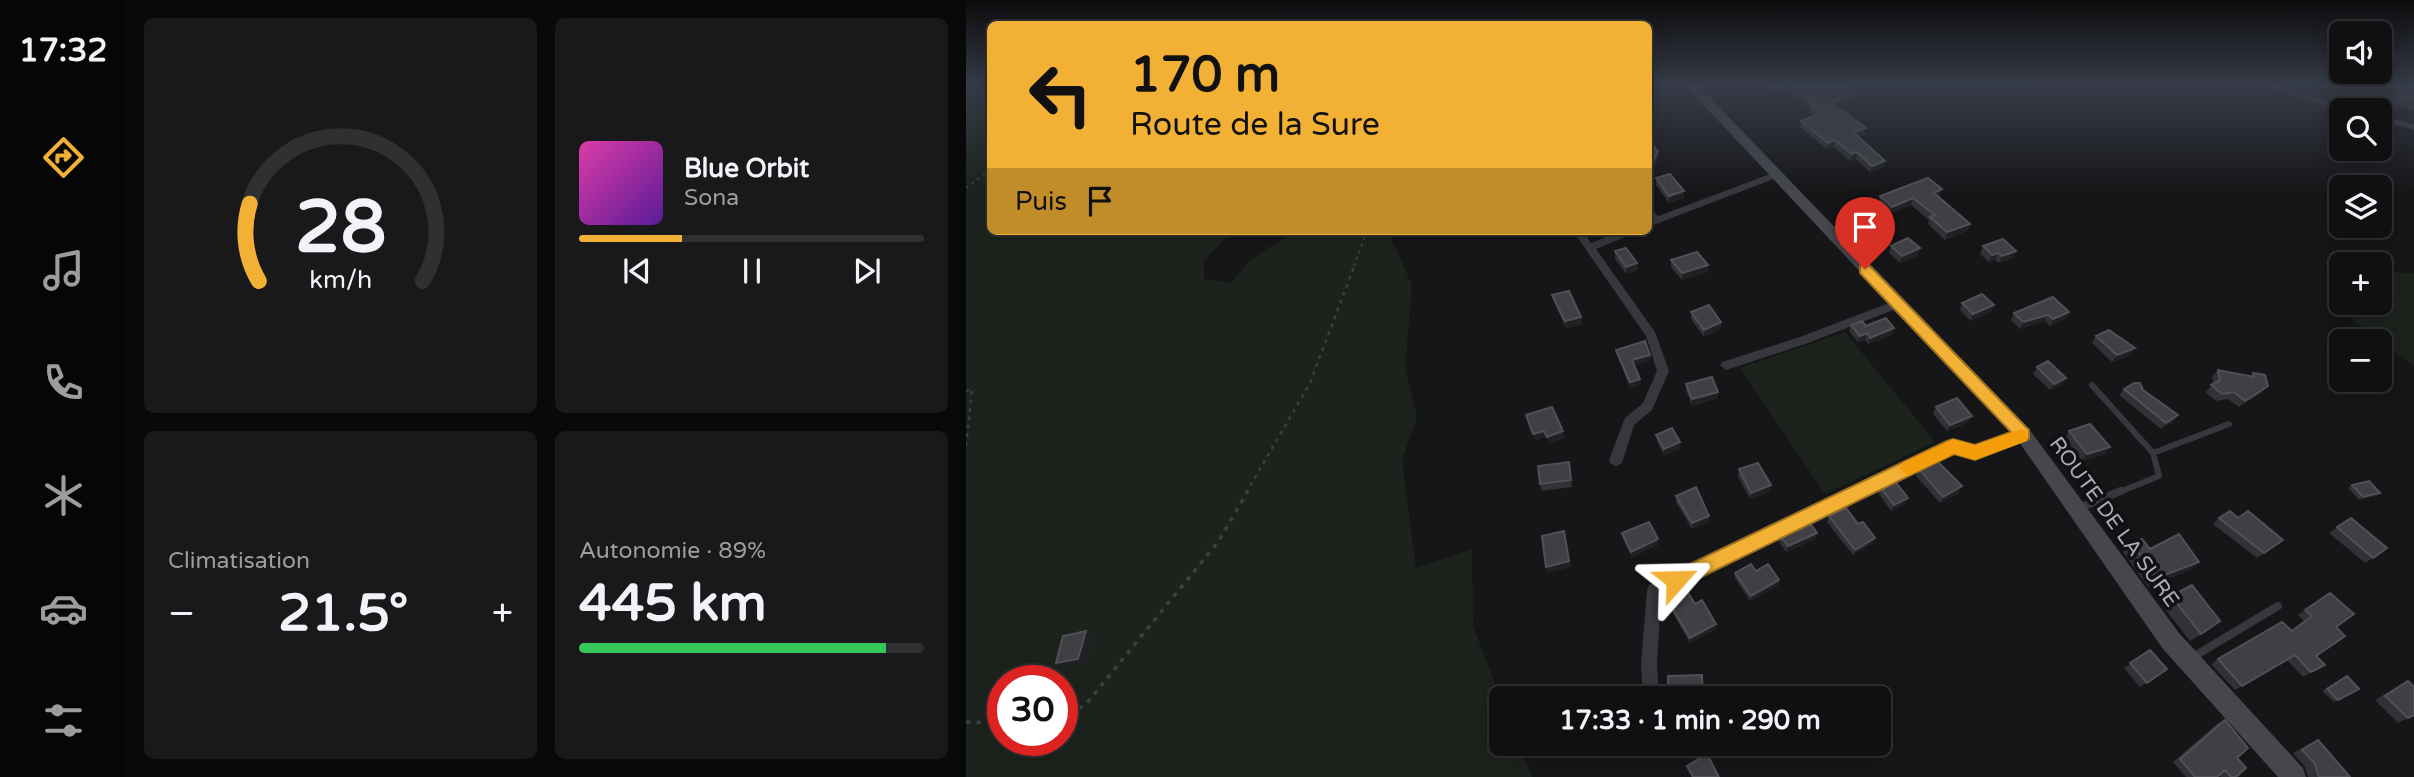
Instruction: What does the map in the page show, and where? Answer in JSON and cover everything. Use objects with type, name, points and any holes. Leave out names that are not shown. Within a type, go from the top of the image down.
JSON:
[{"type":"main road","name":"ROUTE DE LA SURE","points":[[1725,120],[1896,304],[1947,352],[2023,434],[2079,508],[2171,641],[2294,777]]},
{"type":"street","points":[[2392,121],[2414,127]]},
{"type":"street","points":[[1653,222],[1778,174]]},
{"type":"street","points":[[1581,235],[1651,335],[1663,371],[1648,406],[1629,422],[1616,460]]},
{"type":"street","points":[[1589,248],[1622,235]]},
{"type":"street","points":[[1726,365],[1804,340],[1896,304]]},
{"type":"street","points":[[1650,686],[1649,664],[1654,590],[1953,446],[1975,453],[2023,434]]},
{"type":"lane","points":[[2079,508],[2159,476],[2153,453],[2092,385]]},
{"type":"lane","points":[[2153,453],[2229,424]]},
{"type":"lane","points":[[2188,660],[2278,606]]},
{"type":"path","points":[[966,188],[987,172]]},
{"type":"path","points":[[1078,709],[1087,703],[1219,542],[1310,383],[1366,235]]},
{"type":"path","points":[[966,391],[972,389],[966,446]]},
{"type":"path","points":[[966,722],[987,723]]},
{"type":"shaded area","points":[[966,120],[987,120],[987,235],[1229,235],[1204,260],[1204,279],[1231,283],[1250,260],[1289,235],[1390,235],[1412,285],[1405,367],[1417,417],[1402,460],[1416,568],[1472,549],[1473,626],[1496,686],[1489,686],[1489,756],[1524,756],[1532,777],[966,777]]},
{"type":"shaded area","points":[[2392,272],[2414,273],[2414,367],[2392,350],[2392,329],[2364,329],[2351,315],[2392,315]]},
{"type":"shaded area","points":[[1845,332],[1935,442],[1825,494],[1740,368]]},
{"type":"building","points":[[1855,120],[1866,128],[1853,132],[1885,161],[1872,166],[1857,152],[1852,154],[1835,140],[1828,143],[1801,121]]},
{"type":"building","points":[[1652,145],[1658,152],[1652,162]]},
{"type":"building","points":[[1670,174],[1684,191],[1669,196],[1656,178]]},
{"type":"building","points":[[1928,178],[1942,189],[1934,193],[1970,224],[1947,232],[1930,217],[1935,215],[1913,198],[1892,207],[1880,196]]},
{"type":"building","points":[[1908,238],[1920,248],[1902,256],[1891,246]]},
{"type":"building","points":[[2003,239],[2016,251],[2002,256],[1998,253],[1992,255],[1983,246]]},
{"type":"building","points":[[1626,248],[1637,263],[1626,267],[1615,251]]},
{"type":"building","points":[[1697,252],[1708,265],[1682,273],[1671,260]]},
{"type":"building","points":[[1569,291],[1581,317],[1565,321],[1552,295]]},
{"type":"building","points":[[1982,294],[1994,305],[1973,314],[1962,303]]},
{"type":"building","points":[[2053,297],[2069,312],[2053,319],[2048,315],[2023,322],[2014,313]]},
{"type":"building","points":[[1709,305],[1721,322],[1704,330],[1691,312]]},
{"type":"building","points":[[1886,318],[1894,328],[1870,338],[1867,333],[1860,336],[1851,325],[1862,321],[1866,326]]},
{"type":"building","points":[[2109,330],[2135,348],[2117,355],[2096,336]]},
{"type":"building","points":[[1645,341],[1650,355],[1632,360],[1640,379],[1630,382],[1616,350]]},
{"type":"building","points":[[2048,361],[2066,378],[2054,384],[2037,367]]},
{"type":"building","points":[[2218,370],[2254,377],[2253,373],[2265,375],[2268,386],[2245,401],[2234,392],[2222,394],[2211,385],[2220,380]]},
{"type":"building","points":[[1712,377],[1718,392],[1692,399],[1686,384]]},
{"type":"building","points":[[2134,383],[2140,383],[2143,390],[2178,415],[2166,423],[2124,389]]},
{"type":"building","points":[[1957,398],[1972,416],[1950,425],[1936,407]]},
{"type":"building","points":[[1552,407],[1563,431],[1547,437],[1544,431],[1533,434],[1526,415]]},
{"type":"building","points":[[2090,424],[2110,447],[2087,454],[2069,431]]},
{"type":"building","points":[[1672,428],[1680,442],[1664,449],[1656,435]]},
{"type":"building","points":[[1936,460],[1962,486],[1943,497],[1919,469]]},
{"type":"building","points":[[1569,462],[1571,480],[1540,484],[1538,466]]},
{"type":"building","points":[[1758,463],[1771,485],[1751,493],[1739,469]]},
{"type":"building","points":[[1894,480],[1908,498],[1894,505],[1880,487]]},
{"type":"building","points":[[2369,481],[2380,493],[2363,497],[2352,485]]},
{"type":"building","points":[[1696,487],[1709,516],[1692,523],[1676,496]]},
{"type":"building","points":[[1846,508],[1858,524],[1863,522],[1875,538],[1855,550],[1829,516]]},
{"type":"building","points":[[2230,511],[2238,518],[2248,511],[2283,540],[2264,553],[2219,518]]},
{"type":"building","points":[[2351,518],[2387,548],[2373,558],[2337,527]]},
{"type":"building","points":[[1808,520],[1817,533],[1788,546],[1779,534]]},
{"type":"building","points":[[1649,522],[1658,539],[1631,552],[1622,533]]},
{"type":"building","points":[[1564,531],[1569,561],[1546,567],[1542,536]]},
{"type":"building","points":[[2179,534],[2199,562],[2157,578],[2131,543],[2142,539],[2150,549]]},
{"type":"building","points":[[1751,564],[1756,571],[1768,564],[1779,580],[1751,596],[1735,573]]},
{"type":"building","points":[[2192,585],[2220,621],[2201,634],[2171,596]]},
{"type":"building","points":[[1685,588],[1695,604],[1702,600],[1716,624],[1690,638],[1666,598]]},
{"type":"building","points":[[2330,593],[2354,614],[2336,627],[2345,636],[2316,656],[2325,665],[2311,672],[2295,655],[2242,686],[2218,659],[2282,622],[2292,631],[2312,616],[2305,610]]},
{"type":"building","points":[[1086,631],[1078,659],[1056,663],[1063,636]]},
{"type":"building","points":[[2150,650],[2167,669],[2147,683],[2130,663]]},
{"type":"building","points":[[1702,675],[1702,686],[1668,686],[1668,676]]},
{"type":"building","points":[[2347,676],[2359,689],[2338,700],[2327,689]]},
{"type":"building","points":[[2408,681],[2414,687],[2414,715],[2408,718],[2385,696]]},
{"type":"building","points":[[2225,720],[2248,748],[2237,758],[2246,768],[2236,777],[2231,777],[2225,770],[2217,777],[2195,777],[2180,759]]},
{"type":"building","points":[[2318,740],[2350,777],[2319,777],[2315,764],[2302,750]]},
{"type":"building","points":[[1708,756],[1719,777],[1693,777],[1687,766]]},
{"type":"slow traffic","points":[[1908,468],[1953,446],[1975,453],[2021,436]]},
{"type":"route","points":[[1676,580],[1953,446],[1975,453],[2023,434],[1865,269]]}]
